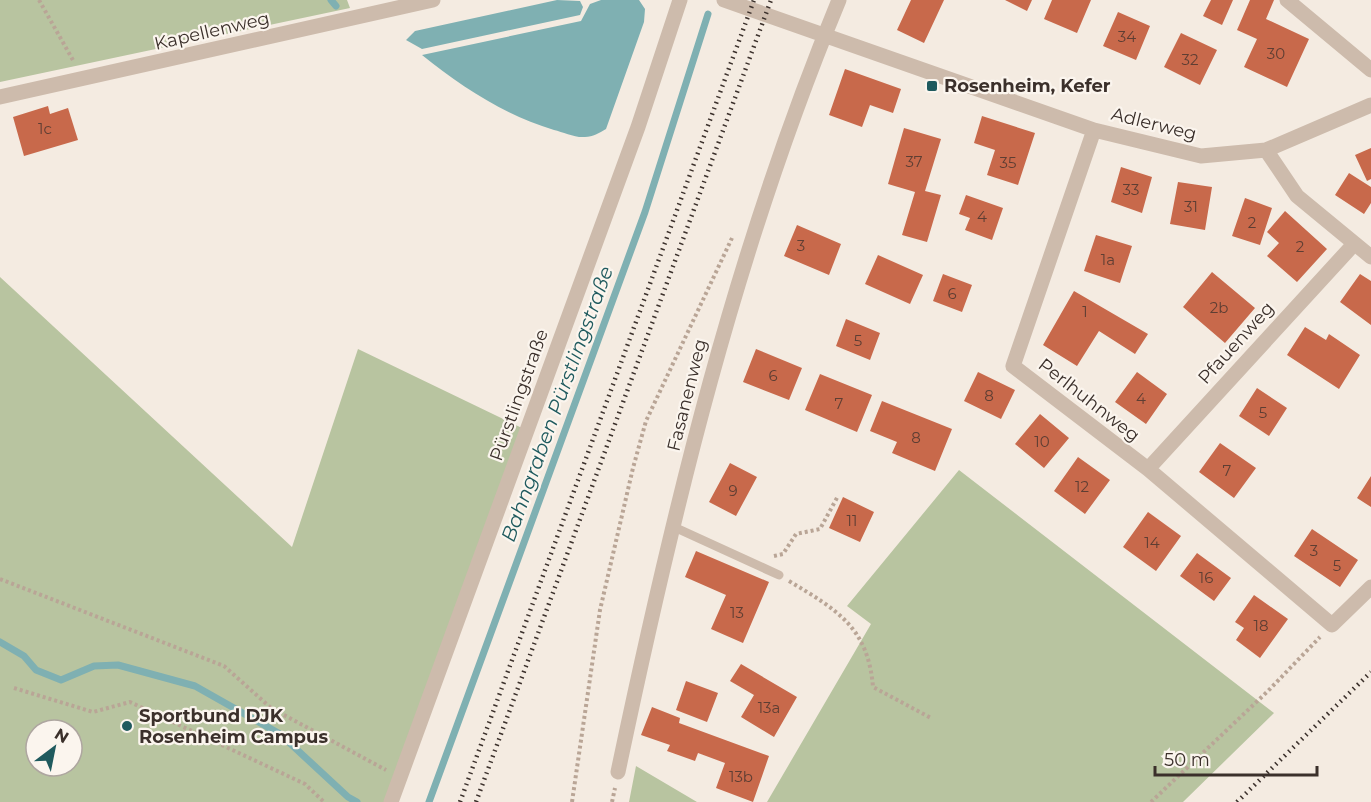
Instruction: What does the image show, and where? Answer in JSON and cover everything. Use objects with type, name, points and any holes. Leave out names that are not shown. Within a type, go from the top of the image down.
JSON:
[{"type":"street","name":"Kapellenweg","points":[[0,97],[433,0]]},
{"type":"street","name":"Pürstlingstraße","points":[[391,802],[638,127],[680,0]]},
{"type":"street","name":"Adlerweg","points":[[724,0],[1094,130],[1201,156],[1266,150],[1371,105]]},
{"type":"street","name":"Fasanenweg","points":[[618,772],[645,640],[725,322],[766,193],[839,0]]},
{"type":"street","points":[[1287,0],[1371,70]]},
{"type":"street","name":"Perlhuhnweg","points":[[1094,130],[1013,366],[1148,469],[1332,625]]},
{"type":"street","points":[[1266,150],[1297,196],[1371,257]]},
{"type":"street","name":"Pfauenweg","points":[[1148,469],[1354,243]]},
{"type":"street","points":[[1332,625],[1371,587]]},
{"type":"lane","points":[[674,527],[779,575]]},
{"type":"path","points":[[39,0],[84,80]]},
{"type":"path","points":[[572,802],[600,610],[646,421],[734,234]]},
{"type":"path","points":[[763,568],[770,557],[783,554],[796,534],[820,529],[838,496]]},
{"type":"path","points":[[779,575],[815,597],[852,625],[871,663],[873,687],[931,718]]},
{"type":"path","points":[[0,579],[224,666],[272,708],[400,778]]},
{"type":"path","points":[[1151,802],[1268,692],[1332,625]]},
{"type":"path","points":[[14,688],[93,712],[130,702],[305,784],[324,802]]},
{"type":"green space","points":[[0,0],[347,0],[350,8],[0,82]]},
{"type":"green space","points":[[0,277],[292,547],[358,349],[526,430],[391,802],[0,802]]},
{"type":"green space","points":[[959,470],[1274,713],[1183,802],[767,802],[871,624],[847,606]]},
{"type":"green space","points":[[636,766],[697,802],[629,802]]},
{"type":"water","points":[[557,0],[580,1],[583,7],[580,15],[422,49],[406,40],[415,31]]},
{"type":"water","points":[[601,0],[639,0],[645,9],[644,22],[606,129],[593,136],[573,136],[536,124],[501,108],[468,89],[422,55],[581,21],[590,4]]},
{"type":"building","points":[[911,0],[944,0],[924,43],[897,30]]},
{"type":"building","points":[[1005,0],[1032,0],[1027,11]]},
{"type":"building","points":[[1052,0],[1091,0],[1077,33],[1044,19]]},
{"type":"building","points":[[1211,0],[1233,0],[1222,25],[1203,16]]},
{"type":"building","points":[[1250,0],[1274,0],[1266,19],[1309,39],[1287,87],[1244,67],[1257,39],[1237,30]]},
{"type":"building","points":[[1118,12],[1150,26],[1136,60],[1103,46]]},
{"type":"building","points":[[1181,33],[1217,50],[1200,85],[1164,67]]},
{"type":"building","points":[[845,69],[901,89],[893,113],[870,105],[862,127],[829,115]]},
{"type":"building","points":[[48,106],[50,114],[68,108],[78,140],[24,156],[13,117]]},
{"type":"building","points":[[982,116],[1035,133],[1018,185],[987,175],[995,150],[974,143]]},
{"type":"building","points":[[904,128],[941,139],[925,191],[941,195],[927,242],[902,235],[915,192],[888,184]]},
{"type":"building","points":[[1371,148],[1371,179],[1367,181],[1355,155]]},
{"type":"building","points":[[1121,167],[1152,177],[1142,213],[1111,202]]},
{"type":"building","points":[[1349,173],[1371,187],[1371,203],[1364,214],[1335,195]]},
{"type":"building","points":[[1178,182],[1212,187],[1205,230],[1170,224]]},
{"type":"building","points":[[966,195],[1003,208],[992,240],[965,230],[970,218],[959,214]]},
{"type":"building","points":[[1245,198],[1272,208],[1260,245],[1232,236]]},
{"type":"building","points":[[1285,211],[1327,249],[1297,282],[1267,256],[1279,243],[1267,232]]},
{"type":"building","points":[[797,225],[841,244],[829,275],[784,256]]},
{"type":"building","points":[[1096,235],[1132,246],[1120,283],[1084,271]]},
{"type":"building","points":[[878,255],[923,275],[910,304],[865,284]]},
{"type":"building","points":[[1212,272],[1255,308],[1225,343],[1183,307]]},
{"type":"building","points":[[943,274],[972,285],[962,312],[933,301]]},
{"type":"building","points":[[1360,274],[1371,281],[1371,325],[1340,302]]},
{"type":"building","points":[[1074,291],[1148,334],[1135,354],[1099,331],[1077,366],[1043,345]]},
{"type":"building","points":[[846,319],[880,333],[870,360],[836,346]]},
{"type":"building","points":[[1305,327],[1326,340],[1329,334],[1360,355],[1339,389],[1287,355]]},
{"type":"building","points":[[756,349],[802,368],[789,400],[743,382]]},
{"type":"building","points":[[978,372],[1015,390],[1001,419],[964,401]]},
{"type":"building","points":[[1137,372],[1167,394],[1146,424],[1115,402]]},
{"type":"building","points":[[820,374],[872,395],[857,432],[805,410]]},
{"type":"building","points":[[1257,388],[1287,408],[1269,436],[1239,416]]},
{"type":"building","points":[[882,401],[952,429],[935,471],[892,453],[897,442],[870,431]]},
{"type":"building","points":[[1040,414],[1069,438],[1044,468],[1015,444]]},
{"type":"building","points":[[1220,443],[1256,468],[1234,498],[1199,472]]},
{"type":"building","points":[[1078,457],[1110,480],[1085,514],[1054,491]]},
{"type":"building","points":[[730,463],[757,477],[736,516],[709,502]]},
{"type":"building","points":[[1371,476],[1371,507],[1357,498]]},
{"type":"building","points":[[843,497],[874,512],[860,542],[829,528]]},
{"type":"building","points":[[1148,512],[1181,536],[1156,571],[1123,547]]},
{"type":"building","points":[[1312,529],[1358,560],[1340,587],[1294,556]]},
{"type":"building","points":[[696,551],[769,582],[743,643],[711,629],[726,595],[685,577]]},
{"type":"building","points":[[1197,553],[1231,578],[1214,601],[1180,576]]},
{"type":"building","points":[[1254,595],[1288,619],[1260,658],[1236,640],[1244,628],[1235,622]]},
{"type":"building","points":[[741,664],[797,697],[774,737],[741,717],[754,695],[730,681]]},
{"type":"building","points":[[686,681],[718,693],[707,722],[676,710]]},
{"type":"building","points":[[652,707],[680,718],[679,723],[769,756],[753,802],[716,788],[725,763],[698,753],[695,761],[667,751],[670,745],[641,735]]},
{"type":"waterway","points":[[331,0],[336,6]]},
{"type":"waterway","name":"Bahngraben Pürstlingstraße","points":[[429,802],[645,212],[708,14]]},
{"type":"waterway","points":[[0,642],[24,656],[36,670],[61,680],[94,666],[118,665],[195,686],[280,734],[348,797],[357,802]]},
{"type":"railway","points":[[460,802],[754,0]]},
{"type":"railway","points":[[476,802],[771,0]]},
{"type":"railway","points":[[1237,802],[1371,672]]},
{"type":"place","name":"Rosenheim, Kefer","points":[[932,86]]},
{"type":"place","name":"Sportbund DJK Rosenheim Campus","points":[[127,726]]}]
